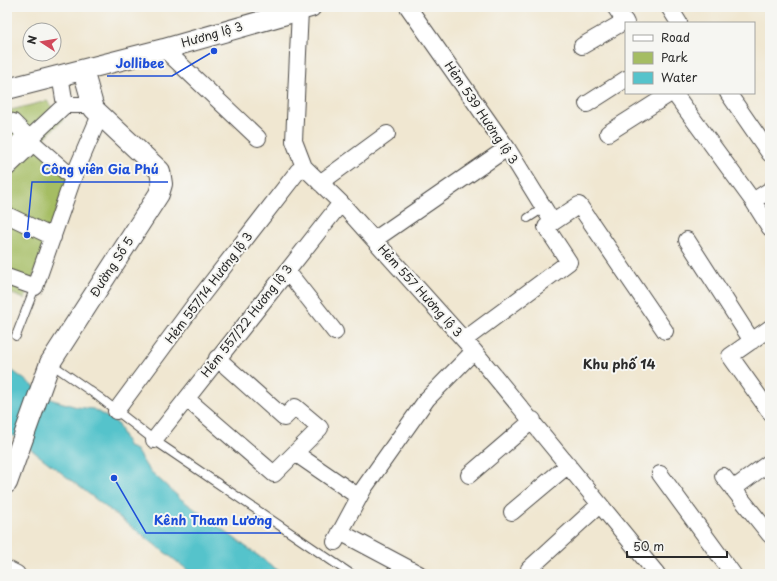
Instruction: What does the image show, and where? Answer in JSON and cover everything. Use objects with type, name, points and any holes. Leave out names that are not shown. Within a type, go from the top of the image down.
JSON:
[{"type":"street","name":"Hẻm 539 Hương lộ 3","points":[[408,7],[507,148],[542,208],[552,222]]},
{"type":"street","points":[[582,46],[625,22],[615,7]]},
{"type":"street","points":[[669,7],[678,22]]},
{"type":"street","name":"Hương lộ 3","points":[[7,89],[164,48],[305,8]]},
{"type":"street","name":"Hẻm 557 Hương lộ 3","points":[[305,8],[294,141],[304,167],[341,203],[469,345],[533,420],[599,505],[657,574]]},
{"type":"street","points":[[164,48],[258,138]]},
{"type":"street","points":[[7,154],[30,138],[65,105],[70,73]]},
{"type":"street","points":[[70,73],[96,110]]},
{"type":"street","points":[[587,104],[625,80]]},
{"type":"street","points":[[608,133],[670,94]]},
{"type":"street","points":[[673,94],[753,201],[770,228]]},
{"type":"street","points":[[729,94],[770,154]]},
{"type":"street","points":[[65,105],[96,110]]},
{"type":"street","points":[[7,276],[35,287],[96,110]]},
{"type":"street","name":"Đường Số 5","points":[[7,483],[50,363],[159,194],[162,184],[160,171],[96,110]]},
{"type":"street","points":[[7,121],[13,122],[73,178]]},
{"type":"street","points":[[320,183],[387,134]]},
{"type":"street","points":[[7,168],[30,138]]},
{"type":"street","points":[[374,240],[507,148]]},
{"type":"street","name":"Hẻm 557/14 Hương lộ 3","points":[[116,411],[200,298],[298,171],[304,167]]},
{"type":"street","points":[[753,201],[770,190]]},
{"type":"street","name":"Hẻm 557/22 Hương lộ 3","points":[[154,440],[217,358],[341,203]]},
{"type":"street","points":[[419,574],[337,537],[359,498],[427,399],[469,345],[569,262],[546,227],[579,205],[665,331]]},
{"type":"street","points":[[7,215],[53,237]]},
{"type":"street","points":[[687,240],[752,340]]},
{"type":"street","points":[[287,271],[335,332]]},
{"type":"street","points":[[770,328],[730,356],[770,412]]},
{"type":"street","points":[[187,399],[274,474],[320,428],[295,407],[284,418],[217,358]]},
{"type":"street","points":[[469,475],[533,420]]},
{"type":"street","points":[[295,453],[359,498]]},
{"type":"street","points":[[733,489],[770,462]]},
{"type":"street","points":[[512,512],[568,465]]},
{"type":"street","points":[[660,474],[733,574]]},
{"type":"street","points":[[723,476],[770,535]]},
{"type":"street","points":[[529,569],[599,505]]},
{"type":"street","points":[[7,569],[17,574]]},
{"type":"lane","points":[[528,218],[542,208]]},
{"type":"lane","points":[[16,336],[35,287]]},
{"type":"lane","points":[[50,363],[154,440],[351,574]]},
{"type":"green space","points":[[47,101],[64,119],[40,143],[68,178],[25,299],[7,292],[7,111]]},
{"type":"water","points":[[7,365],[14,372],[53,400],[77,407],[93,409],[117,423],[129,447],[136,450],[148,469],[181,499],[283,574],[193,574],[7,431]]},
{"type":"place","name":"Jollibee","points":[[214,51]]},
{"type":"place","name":"Công viên Gia Phú","points":[[27,235]]},
{"type":"place","name":"Kênh Tham Lương","points":[[114,478]]},
{"type":"district","name":"Khu phố 14","points":[[619,364]]}]
